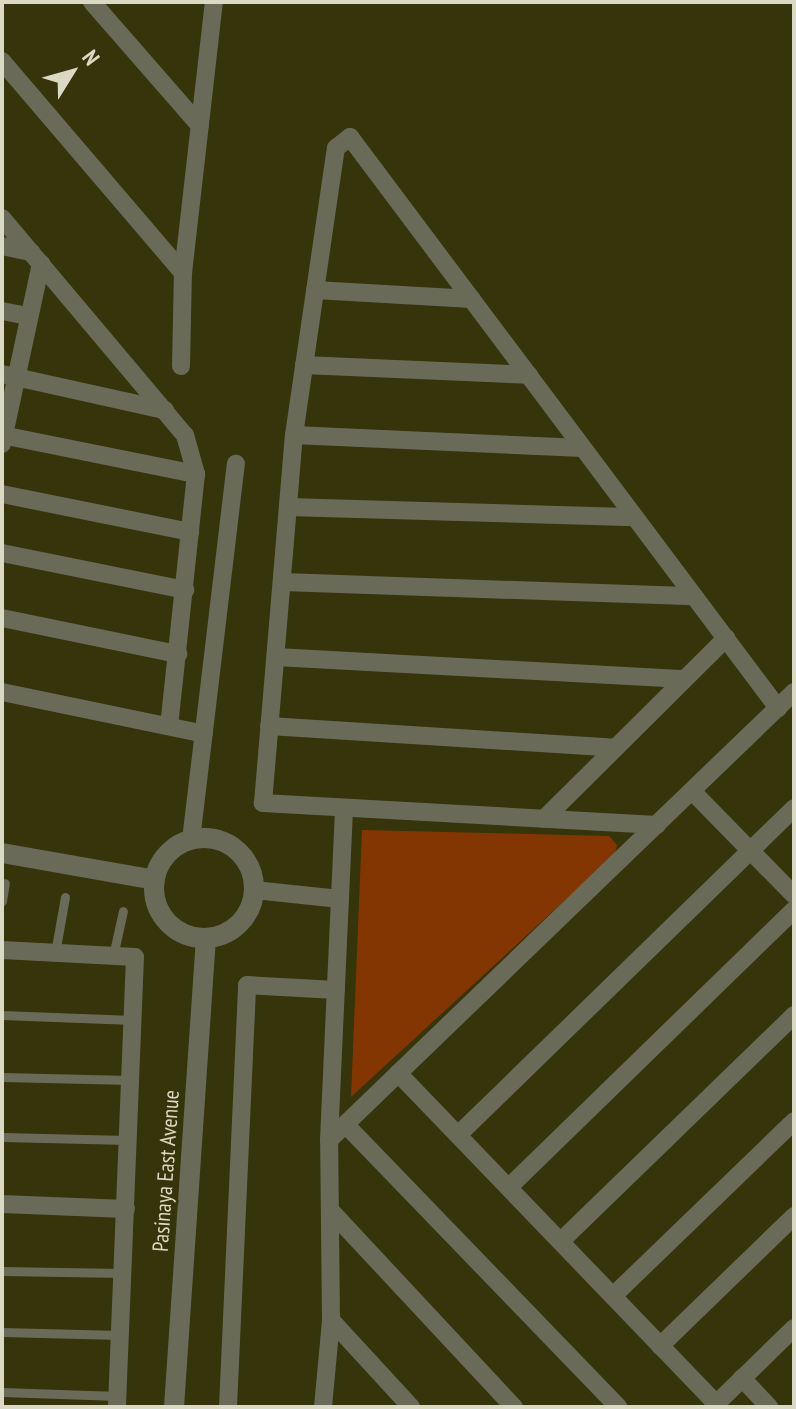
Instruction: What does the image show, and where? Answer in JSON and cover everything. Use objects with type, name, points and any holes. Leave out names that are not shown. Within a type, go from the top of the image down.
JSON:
[{"type":"street","points":[[92,2],[200,126]]},
{"type":"street","points":[[181,366],[183,273],[214,2]]},
{"type":"street","points":[[2,61],[183,273]]},
{"type":"street","points":[[657,825],[263,803],[294,435],[336,148],[350,137],[778,708]]},
{"type":"street","points":[[2,218],[185,435],[196,474],[169,726]]},
{"type":"street","points":[[2,246],[36,258]]},
{"type":"street","points":[[36,258],[27,316],[9,375],[3,439],[196,474]]},
{"type":"street","points":[[315,290],[472,299]]},
{"type":"street","points":[[2,311],[27,316]]},
{"type":"street","points":[[304,365],[529,375]]},
{"type":"street","points":[[9,375],[165,410]]},
{"type":"street","points":[[294,435],[583,448]]},
{"type":"street","points":[[191,840],[236,464]]},
{"type":"street","points":[[2,494],[190,532]]},
{"type":"street","points":[[288,507],[635,517]]},
{"type":"street","points":[[2,553],[185,590]]},
{"type":"street","points":[[283,582],[694,596]]},
{"type":"street","points":[[2,618],[178,654]]},
{"type":"street","points":[[544,819],[726,638]]},
{"type":"street","points":[[276,657],[684,679]]},
{"type":"street","points":[[2,692],[204,734]]},
{"type":"street","points":[[329,1140],[794,692]]},
{"type":"street","points":[[269,726],[615,748]]},
{"type":"street","points":[[692,791],[794,895]]},
{"type":"street","points":[[458,1135],[794,808]]},
{"type":"street","points":[[323,1407],[331,1320],[329,1140],[344,809]]},
{"type":"street","points":[[209,838],[233,847],[249,866],[254,890],[240,924],[206,939],[181,933],[163,917],[155,880],[165,857],[191,840],[209,838]]},
{"type":"street","points":[[2,853],[155,880]]},
{"type":"street","points":[[254,890],[340,899]]},
{"type":"street","points":[[509,1187],[794,910]]},
{"type":"street","name":"Pasinaya East Avenue","points":[[174,1407],[206,939]]},
{"type":"street","points":[[2,950],[135,957],[118,1402]]},
{"type":"street","points":[[228,1407],[247,985],[336,990]]},
{"type":"street","points":[[561,1241],[794,1015]]},
{"type":"street","points":[[398,1073],[714,1405],[793,1331]]},
{"type":"street","points":[[613,1296],[794,1121]]},
{"type":"street","points":[[346,1125],[618,1407]]},
{"type":"street","points":[[2,1204],[126,1209]]},
{"type":"street","points":[[330,1210],[514,1407]]},
{"type":"street","points":[[660,1346],[794,1216]]},
{"type":"street","points":[[331,1320],[411,1407]]},
{"type":"street","points":[[742,1378],[769,1407]]},
{"type":"lane","points":[[2,901],[5,883]]},
{"type":"lane","points":[[55,953],[65,897]]},
{"type":"lane","points":[[113,956],[123,911]]},
{"type":"lane","points":[[2,1015],[133,1020]]},
{"type":"lane","points":[[2,1077],[131,1080]]},
{"type":"lane","points":[[2,1137],[128,1140]]},
{"type":"lane","points":[[2,1271],[123,1273]]},
{"type":"lane","points":[[2,1332],[120,1335]]},
{"type":"lane","points":[[2,1392],[118,1402]]},
{"type":"shaded area","points":[[362,830],[609,836],[617,845],[615,854],[351,1097]]}]
